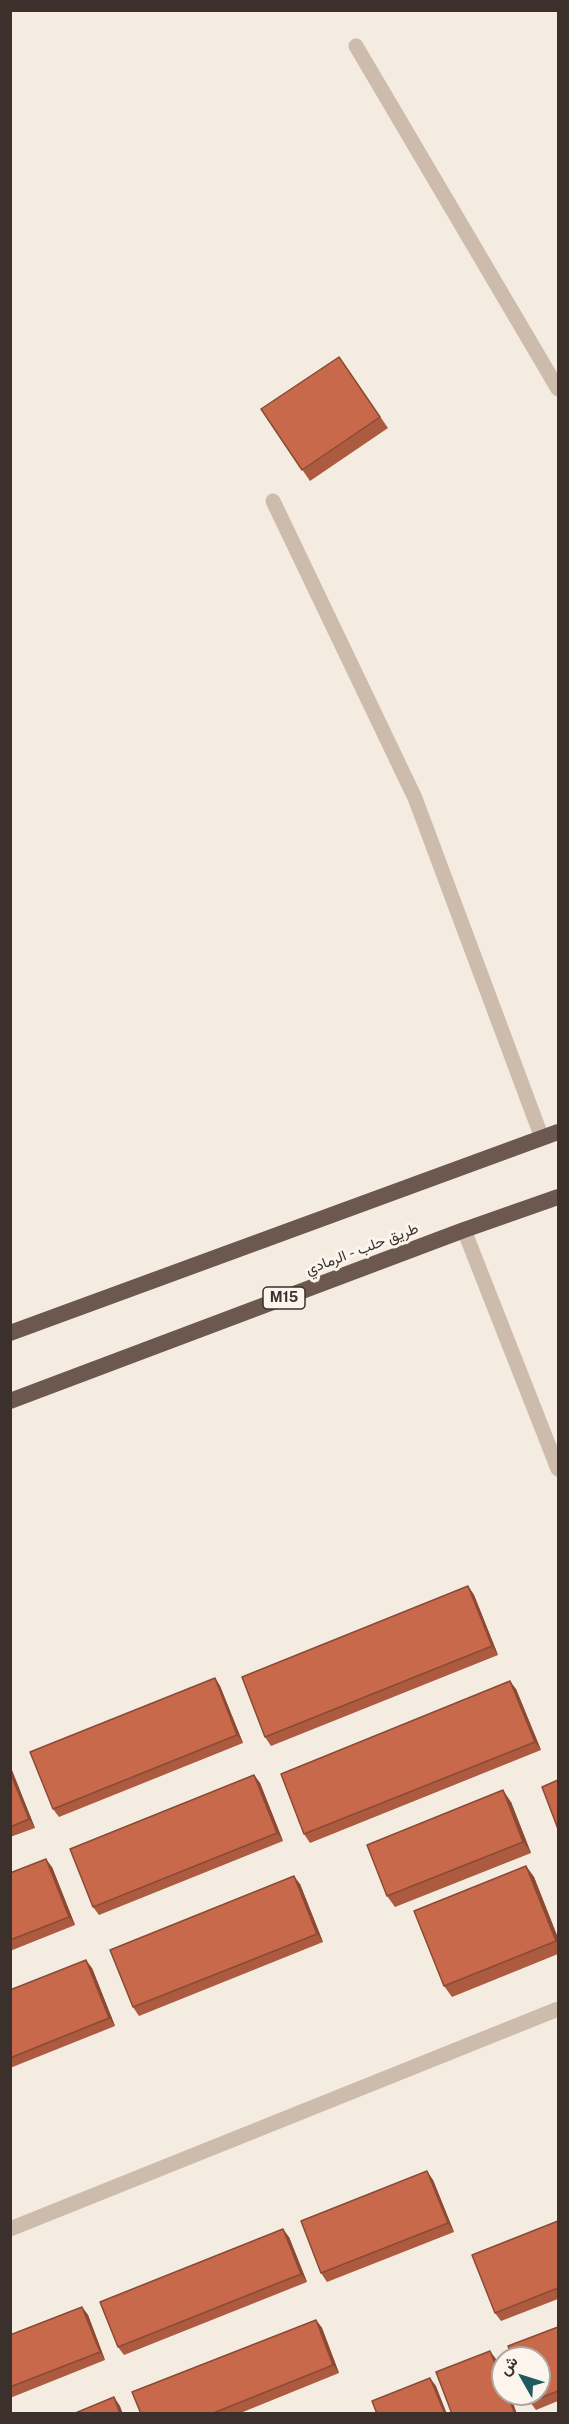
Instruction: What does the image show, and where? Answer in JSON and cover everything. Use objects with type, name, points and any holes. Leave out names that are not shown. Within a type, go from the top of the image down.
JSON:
[{"type":"highway","points":[[10,1333],[558,1132]]},
{"type":"highway","name":"طريق حلب - الرمادي","points":[[10,1401],[464,1230],[558,1197]]},
{"type":"street","points":[[356,46],[558,389]]},
{"type":"street","points":[[273,501],[415,798],[542,1138]]},
{"type":"street","points":[[464,1230],[558,1469]]},
{"type":"street","points":[[10,2229],[558,2008]]},
{"type":"building","points":[[339,357],[380,417],[302,470],[261,409]]},
{"type":"building","points":[[468,1586],[492,1646],[265,1737],[242,1677]]},
{"type":"building","points":[[215,1678],[237,1735],[53,1809],[30,1752]]},
{"type":"building","points":[[510,1681],[535,1742],[304,1834],[281,1774]]},
{"type":"building","points":[[10,1772],[29,1819],[10,1827]]},
{"type":"building","points":[[254,1775],[277,1833],[93,1907],[70,1849]]},
{"type":"building","points":[[558,1780],[558,1829],[542,1787]]},
{"type":"building","points":[[503,1790],[523,1842],[387,1896],[367,1845]]},
{"type":"building","points":[[46,1859],[69,1917],[10,1940],[10,1873]]},
{"type":"building","points":[[526,1866],[556,1941],[444,1986],[414,1911]]},
{"type":"building","points":[[294,1876],[317,1934],[133,2007],[110,1950]]},
{"type":"building","points":[[86,1960],[109,2018],[10,2058],[10,1990]]},
{"type":"building","points":[[427,2171],[448,2223],[321,2273],[301,2221]]},
{"type":"building","points":[[558,2221],[558,2288],[495,2313],[472,2255]]},
{"type":"building","points":[[283,2229],[301,2274],[118,2347],[100,2302]]},
{"type":"building","points":[[82,2307],[100,2352],[10,2387],[10,2335]]},
{"type":"building","points":[[316,2320],[333,2365],[211,2414],[141,2414],[132,2392]]},
{"type":"building","points":[[558,2327],[558,2391],[551,2394],[551,2346],[508,2346]]},
{"type":"building","points":[[490,2351],[491,2406],[512,2406],[515,2414],[452,2414],[436,2372]]},
{"type":"building","points":[[430,2378],[445,2414],[377,2414],[372,2401]]},
{"type":"building","points":[[114,2397],[120,2414],[73,2414]]}]
